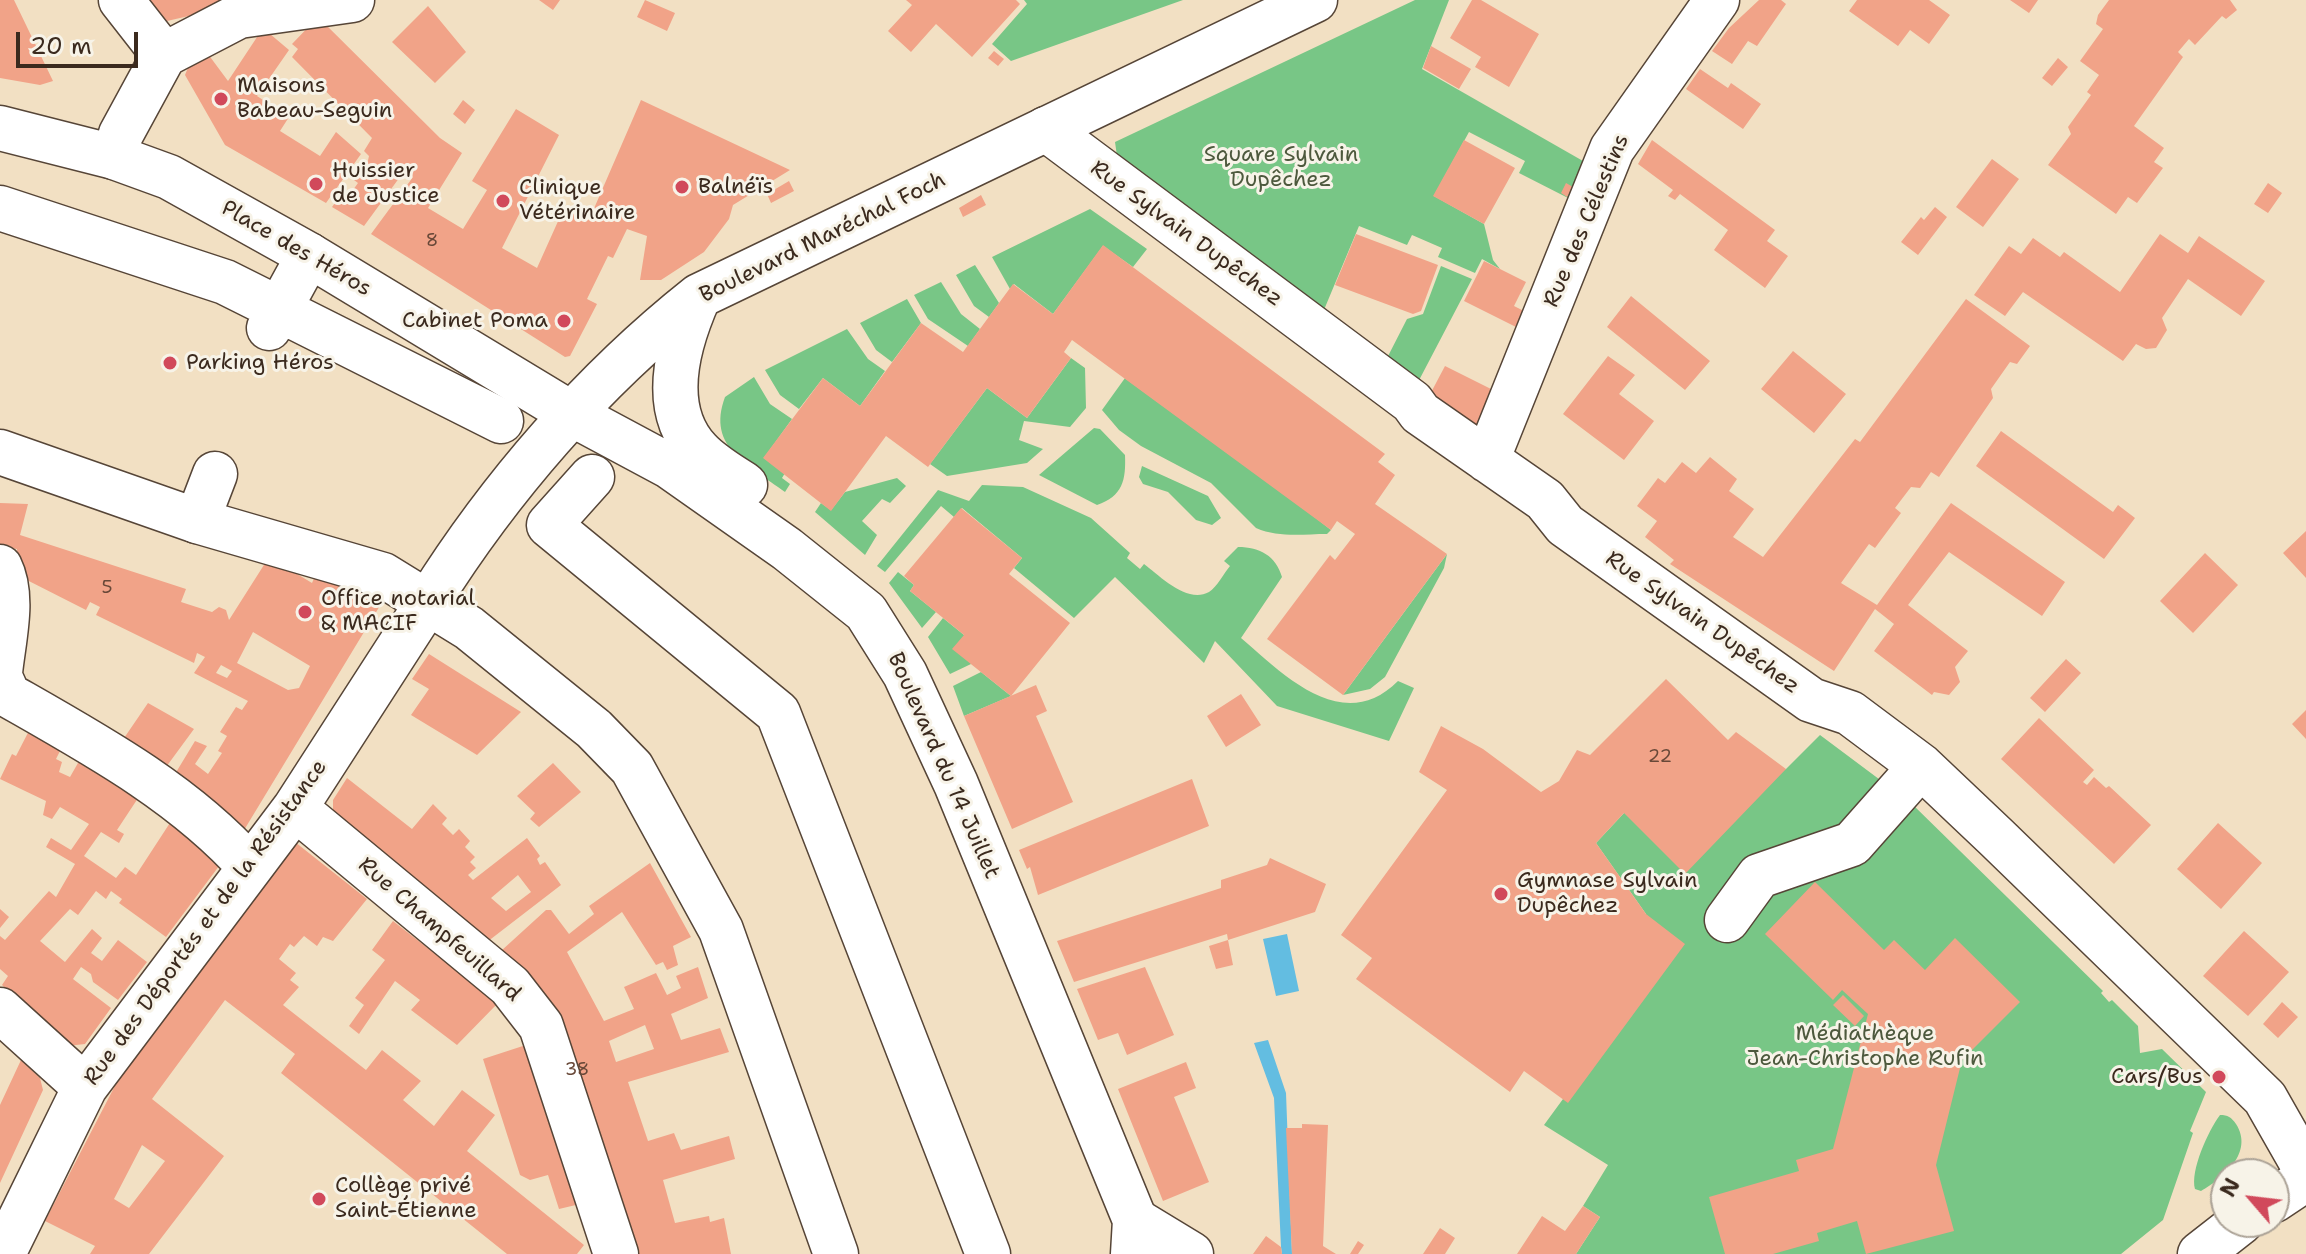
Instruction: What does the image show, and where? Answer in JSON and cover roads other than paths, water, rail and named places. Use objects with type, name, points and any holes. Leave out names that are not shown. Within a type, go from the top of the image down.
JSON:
[{"type":"street","points":[[121,0],[164,55]]},
{"type":"street","name":"Boulevard Maréchal Foch","points":[[428,602],[452,563],[572,414],[659,327],[699,296],[1315,0]]},
{"type":"street","name":"Rue des Célestins","points":[[1487,460],[1612,149],[1717,0]]},
{"type":"street","points":[[114,157],[121,134],[164,55],[239,16],[336,2]]},
{"type":"street","name":"Place des Héros","points":[[0,128],[114,157],[169,177],[309,255],[572,414]]},
{"type":"street","name":"Rue Sylvain Dupêchez","points":[[1046,129],[1412,402],[1420,413],[1545,500],[1565,525],[1811,700],[1850,713],[1921,766],[2265,1098],[2306,1170]]},
{"type":"street","points":[[0,208],[225,282],[276,315],[493,409]]},
{"type":"street","points":[[276,315],[309,255]]},
{"type":"street","points":[[699,296],[686,325],[674,375],[689,438],[714,464],[789,515],[853,568],[905,621],[931,671],[961,742],[969,815]]},
{"type":"street","name":"Boulevard du 14 Juillet","points":[[572,414],[676,471],[787,549],[866,612],[905,674],[969,815],[1134,1237]]},
{"type":"street","points":[[0,452],[197,521],[383,575],[469,628],[594,729],[632,768],[721,930],[836,1254]]},
{"type":"street","points":[[197,521],[215,474]]},
{"type":"street","points":[[592,477],[549,525],[778,713],[988,1254]]},
{"type":"street","points":[[0,567],[5,578],[6,616],[0,675],[8,695],[130,765],[233,848],[250,867]]},
{"type":"street","name":"Rue des Déportés et de la Résistance","points":[[3,1254],[85,1087],[295,808],[428,602]]},
{"type":"street","points":[[1727,920],[1759,876],[1852,844],[1921,766]]},
{"type":"street","name":"Rue Champfeuillard","points":[[295,808],[510,986],[541,1026],[616,1254]]},
{"type":"street","points":[[0,1010],[85,1087]]},
{"type":"street","points":[[1134,1237],[1191,1254]]},
{"type":"street","points":[[2200,1254],[2220,1238]]},
{"type":"water","points":[[1287,934],[1299,991],[1276,996],[1263,939]]},
{"type":"water","points":[[1268,1040],[1286,1093],[1292,1254],[1282,1254],[1281,1247],[1274,1098],[1254,1043]]},
{"type":"place","name":"Maisons Babeau-Seguin","points":[[221,99]]},
{"type":"place","name":"Huissier de Justice","points":[[316,184]]},
{"type":"place","name":"Balnéïs","points":[[682,187]]},
{"type":"place","name":"Clinique Vétérinaire","points":[[503,201]]},
{"type":"place","name":"Cabinet Poma","points":[[564,321]]},
{"type":"place","name":"Parking Héros","points":[[170,363]]},
{"type":"place","name":"Office notarial & MACIF","points":[[305,612]]},
{"type":"place","name":"Gymnase Sylvain Dupêchez","points":[[1501,894]]},
{"type":"place","name":"Cars/Bus","points":[[2219,1077]]},
{"type":"place","name":"Collège privé Saint-Étienne","points":[[319,1199]]},
{"type":"park label","name":"Square Sylvain Dupêchez","points":[[1281,168]]},
{"type":"park label","name":"Médiathèque Jean-Christophe Rufin","points":[[1865,1046]]}]
